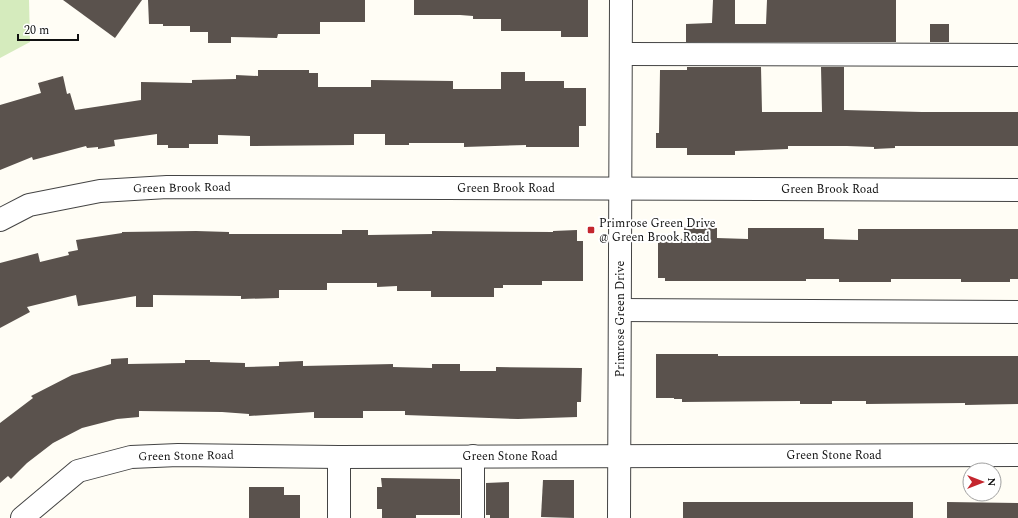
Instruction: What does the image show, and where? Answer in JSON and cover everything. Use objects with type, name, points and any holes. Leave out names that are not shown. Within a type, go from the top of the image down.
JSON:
[{"type":"street","name":"Primrose Green Drive","points":[[619,518],[621,0]]},
{"type":"street","points":[[621,54],[1018,55]]},
{"type":"street","name":"Green Brook Road","points":[[0,220],[29,205],[100,191],[167,187],[1018,190]]},
{"type":"street","points":[[620,310],[1018,312]]},
{"type":"street","name":"Green Stone Road","points":[[22,518],[78,471],[131,457],[178,455],[339,458],[473,456],[1018,455]]},
{"type":"street","points":[[473,456],[473,518]]},
{"type":"street","points":[[339,458],[339,518]]},
{"type":"green space","points":[[0,0],[29,0],[30,42],[0,58]]},
{"type":"building","points":[[63,0],[142,0],[115,38]]},
{"type":"building","points":[[148,0],[365,0],[365,22],[320,22],[320,34],[278,34],[277,38],[231,37],[231,43],[208,43],[208,32],[190,32],[190,26],[163,26],[163,24],[149,24]]},
{"type":"building","points":[[414,0],[588,0],[588,37],[561,37],[561,31],[501,31],[501,19],[473,19],[473,16],[460,15],[414,15]]},
{"type":"building","points":[[713,0],[735,0],[735,24],[766,24],[767,0],[896,0],[896,42],[686,42],[686,24],[712,23]]},
{"type":"building","points":[[930,24],[949,24],[949,42],[930,42]]},
{"type":"building","points":[[687,67],[761,67],[762,112],[822,112],[821,67],[844,67],[844,110],[1018,112],[1018,146],[895,146],[895,148],[874,149],[874,147],[847,146],[788,146],[788,149],[735,151],[735,155],[687,155],[687,148],[656,148],[656,133],[659,133],[660,70],[687,70]]},
{"type":"building","points":[[258,70],[309,70],[309,73],[318,73],[318,87],[371,87],[371,80],[453,81],[453,89],[501,89],[501,72],[525,72],[525,81],[564,81],[564,88],[586,88],[586,126],[579,126],[579,147],[526,147],[526,145],[464,147],[464,143],[409,143],[409,145],[385,145],[385,134],[354,134],[354,145],[250,146],[250,136],[218,135],[218,144],[189,144],[189,148],[168,148],[168,145],[157,145],[157,134],[114,140],[115,146],[98,149],[98,147],[87,148],[86,146],[33,160],[32,157],[0,170],[0,105],[41,93],[38,83],[63,76],[67,94],[70,93],[75,110],[141,100],[141,82],[192,83],[192,80],[236,79],[236,75],[258,76]]},
{"type":"building","points":[[684,227],[717,228],[717,238],[748,239],[748,228],[824,228],[824,239],[858,240],[858,229],[1018,229],[1018,279],[1010,279],[1010,282],[961,282],[961,279],[891,279],[891,282],[839,282],[839,279],[806,279],[806,281],[665,281],[665,278],[658,278],[658,238],[684,239]]},
{"type":"building","points":[[342,230],[368,230],[368,235],[432,234],[432,231],[553,232],[577,230],[577,241],[583,241],[583,281],[542,281],[542,285],[503,285],[503,288],[494,288],[494,297],[431,297],[431,291],[397,291],[397,286],[377,287],[377,283],[327,283],[327,290],[279,290],[279,298],[241,299],[241,296],[153,295],[153,307],[136,307],[136,296],[78,306],[76,295],[27,307],[30,312],[0,328],[0,263],[38,253],[40,262],[69,255],[68,252],[78,250],[76,240],[122,232],[196,231],[229,232],[229,234],[342,234]]},
{"type":"building","points":[[656,354],[718,354],[718,356],[1018,356],[1018,404],[866,404],[866,401],[832,401],[832,404],[800,404],[800,401],[682,402],[682,399],[656,398]]},
{"type":"building","points":[[128,358],[128,364],[185,363],[185,360],[210,360],[210,362],[245,363],[245,367],[279,366],[279,362],[303,361],[303,366],[393,364],[393,367],[432,368],[432,364],[460,364],[460,371],[496,371],[496,367],[582,368],[581,402],[577,402],[577,417],[518,419],[405,415],[405,411],[363,411],[363,418],[314,418],[314,412],[249,416],[249,414],[222,412],[139,411],[139,417],[117,419],[82,428],[53,443],[27,463],[11,479],[8,476],[0,483],[0,423],[33,398],[31,396],[72,375],[111,364],[111,359]]},
{"type":"building","points":[[381,478],[460,479],[460,515],[416,515],[416,518],[382,518],[382,509],[377,509],[377,487],[382,487]]},
{"type":"building","points":[[543,480],[574,480],[574,518],[541,517]]},
{"type":"building","points":[[509,482],[509,518],[490,518],[490,515],[486,515],[486,483]]},
{"type":"building","points":[[249,487],[284,487],[284,495],[300,495],[300,518],[249,518]]},
{"type":"building","points":[[683,502],[913,502],[913,518],[683,518]]},
{"type":"building","points":[[947,502],[1018,503],[1018,518],[947,518]]},
{"type":"place","name":"Primrose Green Drive @ Green Brook Road","points":[[591,230]]}]
